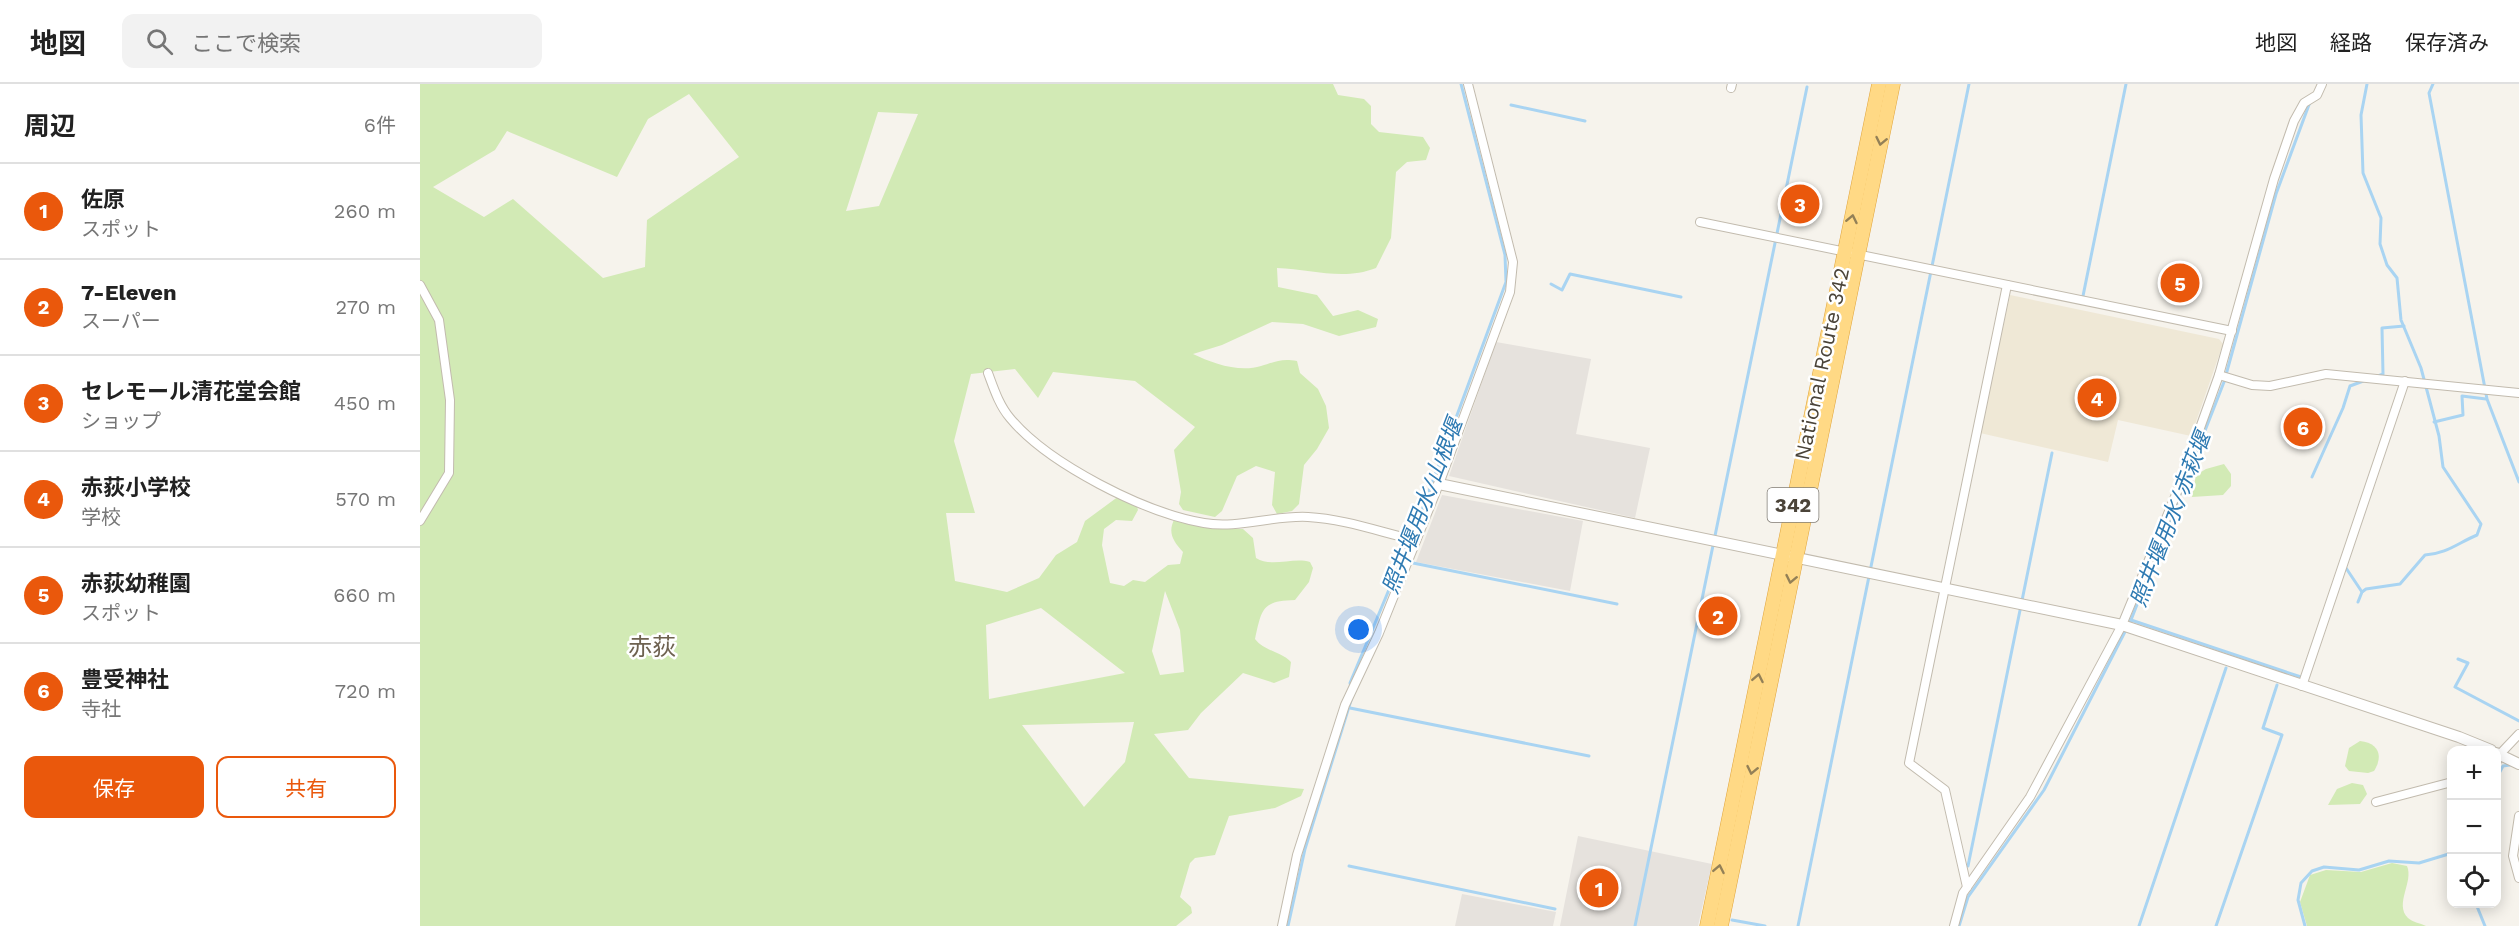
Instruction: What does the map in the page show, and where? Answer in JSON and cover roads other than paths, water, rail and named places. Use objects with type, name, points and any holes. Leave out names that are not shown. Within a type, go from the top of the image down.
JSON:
[{"type":"highway","name":"National Route 342","points":[[1707,926],[1789,556],[1851,254],[1879,84]]},
{"type":"highway","name":"National Route 342","points":[[1851,254],[1893,84]]},
{"type":"highway","name":"National Route 342","points":[[1721,926],[1789,556]]},
{"type":"street","points":[[1282,926],[1297,855],[1345,705],[1379,633],[1439,484],[1510,292],[1513,271],[1468,84]]},
{"type":"street","points":[[1954,926],[1956,912],[1967,887],[2030,797],[2122,626],[2177,492],[2219,375],[2274,179],[2294,121],[2304,103],[2317,95],[2322,84]]},
{"type":"street","points":[[1700,222],[2232,331]]},
{"type":"street","points":[[420,285],[439,320],[450,400],[449,473],[420,521]]},
{"type":"street","points":[[1967,887],[1944,790],[1909,764],[2007,285]]},
{"type":"street","points":[[988,373],[1003,407],[1023,433],[1108,489],[1148,507],[1203,523],[1224,525],[1308,517],[1415,540]]},
{"type":"street","points":[[2219,375],[2252,385],[2270,386],[2326,375],[2519,393]]},
{"type":"street","points":[[2302,686],[2405,381]]},
{"type":"street","points":[[1439,484],[1945,587],[2122,626],[2302,686],[2471,746]]},
{"type":"street","points":[[2501,750],[2519,734]]},
{"type":"street","points":[[2501,757],[2519,764]]},
{"type":"street","points":[[2376,802],[2447,783]]},
{"type":"street","points":[[2519,816],[2514,856],[2519,878]]},
{"type":"waterway","name":"照井堰用水/山根堰","points":[[1351,687],[1350,683],[1421,513],[1506,282],[1505,255],[1461,84]]},
{"type":"waterway","points":[[1798,926],[1969,84]]},
{"type":"waterway","points":[[2083,296],[2126,84]]},
{"type":"waterway","points":[[2358,602],[2362,592],[2366,589],[2400,584],[2425,555],[2446,550],[2477,535],[2481,524],[2443,467],[2439,436],[2421,368],[2401,320],[2397,278],[2387,265],[2380,244],[2381,218],[2363,173],[2361,115],[2367,84]]},
{"type":"waterway","points":[[2433,84],[2429,93],[2487,399],[2519,482]]},
{"type":"waterway","points":[[1635,926],[1807,87]]},
{"type":"waterway","name":"照井堰用水/赤萩堰","points":[[1959,926],[1968,897],[2044,790],[2131,620],[2224,382],[2276,194],[2310,102]]},
{"type":"waterway","points":[[1511,105],[1585,121]]},
{"type":"waterway","points":[[1551,284],[1562,290],[1570,274],[1681,297]]},
{"type":"waterway","points":[[2378,376],[2383,374],[2382,328],[2404,326]]},
{"type":"waterway","points":[[2312,477],[2343,408],[2350,386],[2366,380]]},
{"type":"waterway","points":[[2434,422],[2463,415],[2462,396],[2486,399]]},
{"type":"waterway","points":[[1968,866],[2052,453]]},
{"type":"waterway","points":[[1413,563],[1617,604]]},
{"type":"waterway","points":[[2346,568],[2362,592]]},
{"type":"waterway","points":[[2131,620],[2301,677]]},
{"type":"waterway","points":[[2458,659],[2468,663],[2455,687],[2519,721]]},
{"type":"waterway","points":[[2139,926],[2226,668]]},
{"type":"waterway","points":[[2216,926],[2282,735],[2263,728],[2277,685]]},
{"type":"waterway","name":"照井堰用水/山根堰","points":[[1288,926],[1305,849],[1352,697]]},
{"type":"waterway","points":[[1350,708],[1589,756]]},
{"type":"waterway","points":[[2501,770],[2503,766],[2510,765]]},
{"type":"waterway","points":[[2305,926],[2298,900],[2301,883],[2312,871],[2324,867],[2359,870],[2389,861],[2419,863],[2449,854]]},
{"type":"waterway","points":[[1349,866],[1555,909]]},
{"type":"waterway","points":[[2478,908],[2485,926]]},
{"type":"waterway","points":[[1732,920],[1765,926]]},
{"type":"place","name":"セレモール清花堂会館","points":[[1800,204]]},
{"type":"place","name":"赤荻幼稚園","points":[[2180,283]]},
{"type":"place","name":"赤荻小学校","points":[[2097,398]]},
{"type":"place","name":"豊受神社","points":[[2303,427]]},
{"type":"place","name":"7-Eleven","points":[[1718,616]]},
{"type":"place","name":"佐原","points":[[1599,888]]},
{"type":"district","name":"赤荻","points":[[652,647]]}]
